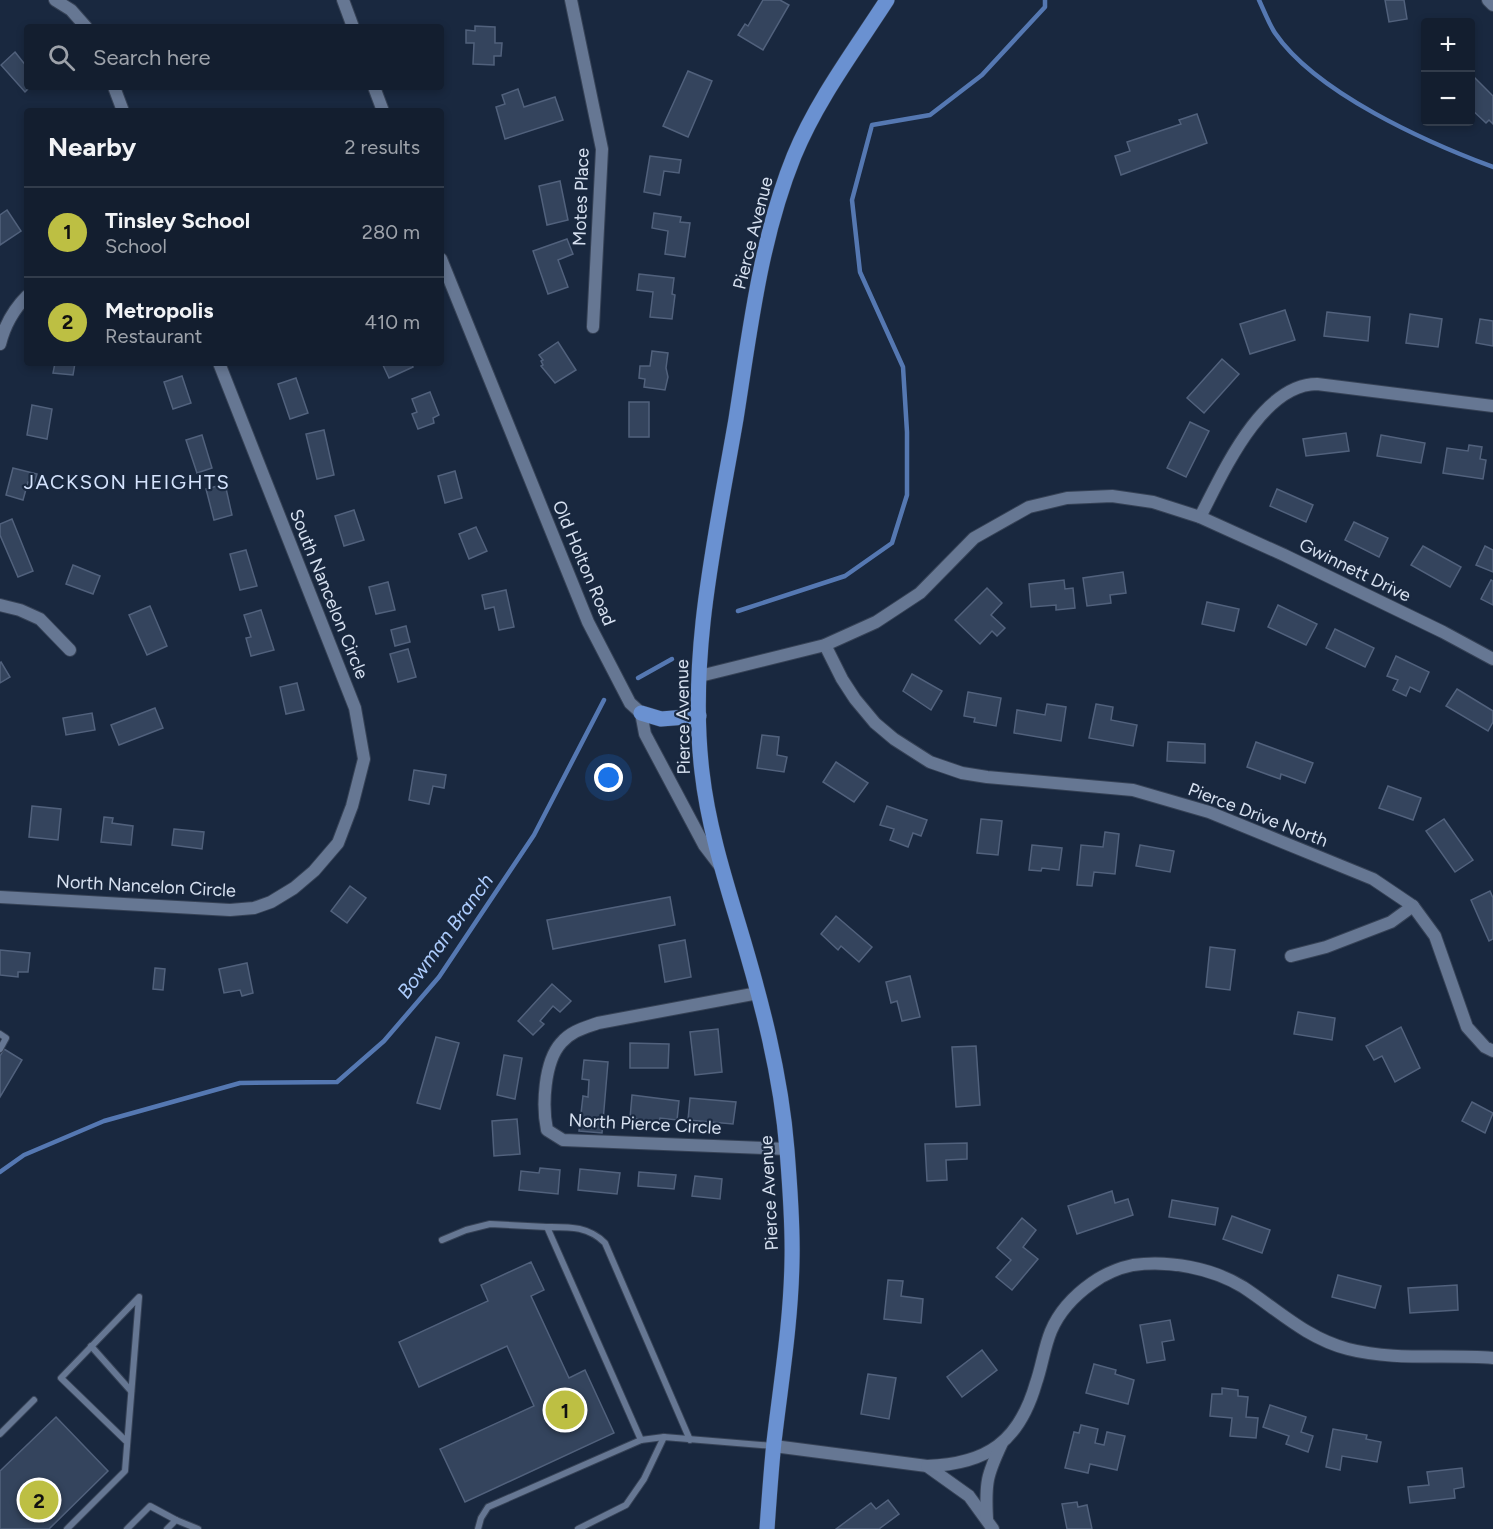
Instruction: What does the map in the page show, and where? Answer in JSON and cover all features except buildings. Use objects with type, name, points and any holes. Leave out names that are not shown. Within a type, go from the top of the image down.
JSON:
[{"type":"main road","name":"Pierce Avenue","points":[[767,1529],[774,1446],[789,1324],[792,1262],[787,1149],[775,1058],[720,866],[702,773],[699,716],[702,635],[714,548],[754,310],[776,208],[794,156],[818,106],[887,0]]},
{"type":"main road","points":[[641,713],[661,719],[699,716]]},
{"type":"street","points":[[55,0],[71,10],[83,24]]},
{"type":"street","points":[[343,0],[352,24]]},
{"type":"street","name":"Motes Place","points":[[571,0],[602,149],[593,327]]},
{"type":"street","points":[[1488,0],[1493,5]]},
{"type":"street","points":[[115,90],[122,108]]},
{"type":"street","points":[[375,90],[382,108]]},
{"type":"street","name":"Old Holton Road","points":[[444,266],[588,622],[630,703],[641,713],[645,734],[704,845],[720,866]]},
{"type":"street","points":[[0,344],[14,308],[24,299]]},
{"type":"street","name":"South Nancelon Circle","points":[[220,366],[355,708],[364,759],[352,806],[338,843]]},
{"type":"street","points":[[1200,517],[1240,444],[1262,414],[1280,398],[1298,387],[1317,384],[1493,406]]},
{"type":"street","name":"Gwinnett Drive","points":[[700,676],[825,645],[876,622],[920,593],[974,538],[1029,507],[1067,498],[1112,496],[1153,502],[1200,517],[1443,632],[1493,659]]},
{"type":"street","points":[[0,605],[20,610],[40,619],[70,650]]},
{"type":"street","name":"Pierce Drive North","points":[[825,645],[842,679],[875,723],[894,739],[930,762],[962,773],[987,777],[1133,790],[1209,812],[1373,879],[1413,906],[1435,936],[1467,1027],[1481,1043],[1493,1051]]},
{"type":"street","name":"North Nancelon Circle","points":[[0,897],[230,910],[254,908],[271,902],[294,888],[314,871],[338,843]]},
{"type":"street","points":[[1292,956],[1326,947],[1391,922],[1413,906]]},
{"type":"street","name":"North Pierce Circle","points":[[758,993],[598,1023],[577,1030],[562,1041],[552,1054],[546,1085],[544,1116],[547,1130],[563,1140],[787,1149]]},
{"type":"street","points":[[990,1524],[986,1485],[988,1473],[1002,1443],[1018,1424],[1028,1407],[1052,1329],[1058,1317],[1083,1290],[1101,1277],[1131,1266],[1149,1264],[1183,1266],[1206,1271],[1241,1286],[1307,1332],[1347,1349],[1389,1354],[1493,1358]]},
{"type":"street","points":[[774,1446],[927,1466],[962,1463],[982,1456],[1002,1443]]},
{"type":"street","points":[[927,1466],[969,1496],[990,1524]]},
{"type":"lane","points":[[0,1034],[6,1038],[0,1049]]},
{"type":"lane","points":[[442,1240],[466,1230],[490,1224],[575,1227],[595,1233],[604,1243],[690,1440]]},
{"type":"lane","points":[[547,1227],[641,1440]]},
{"type":"lane","points":[[67,1529],[125,1471],[139,1297],[60,1378],[127,1442]]},
{"type":"lane","points":[[91,1346],[132,1391]]},
{"type":"lane","points":[[0,1434],[34,1400]]},
{"type":"lane","points":[[478,1529],[481,1518],[489,1507],[641,1440],[664,1437],[774,1446]]},
{"type":"lane","points":[[578,1529],[626,1505],[644,1479],[664,1437]]},
{"type":"lane","points":[[127,1529],[150,1506],[198,1529]]},
{"type":"lane","points":[[167,1529],[176,1520]]},
{"type":"waterway","name":"Bowman Branch","points":[[738,611],[845,576],[892,543],[907,495],[907,432],[903,367],[860,272],[852,200],[872,125],[930,115],[982,75],[1045,7],[1045,0]]},
{"type":"waterway","points":[[1259,0],[1275,33],[1293,55],[1317,76],[1374,113],[1436,144],[1493,167]]},
{"type":"waterway","name":"Bowman Branch","points":[[638,678],[672,659]]},
{"type":"waterway","name":"Bowman Branch","points":[[0,1172],[24,1155],[104,1121],[240,1083],[337,1082],[384,1041],[439,977],[534,835],[604,700]]},
{"type":"place","name":"Tinsley School","points":[[565,1410]]},
{"type":"place","name":"Metropolis","points":[[39,1500]]},
{"type":"district","name":"JACKSON HEIGHTS","points":[[127,482]]}]
